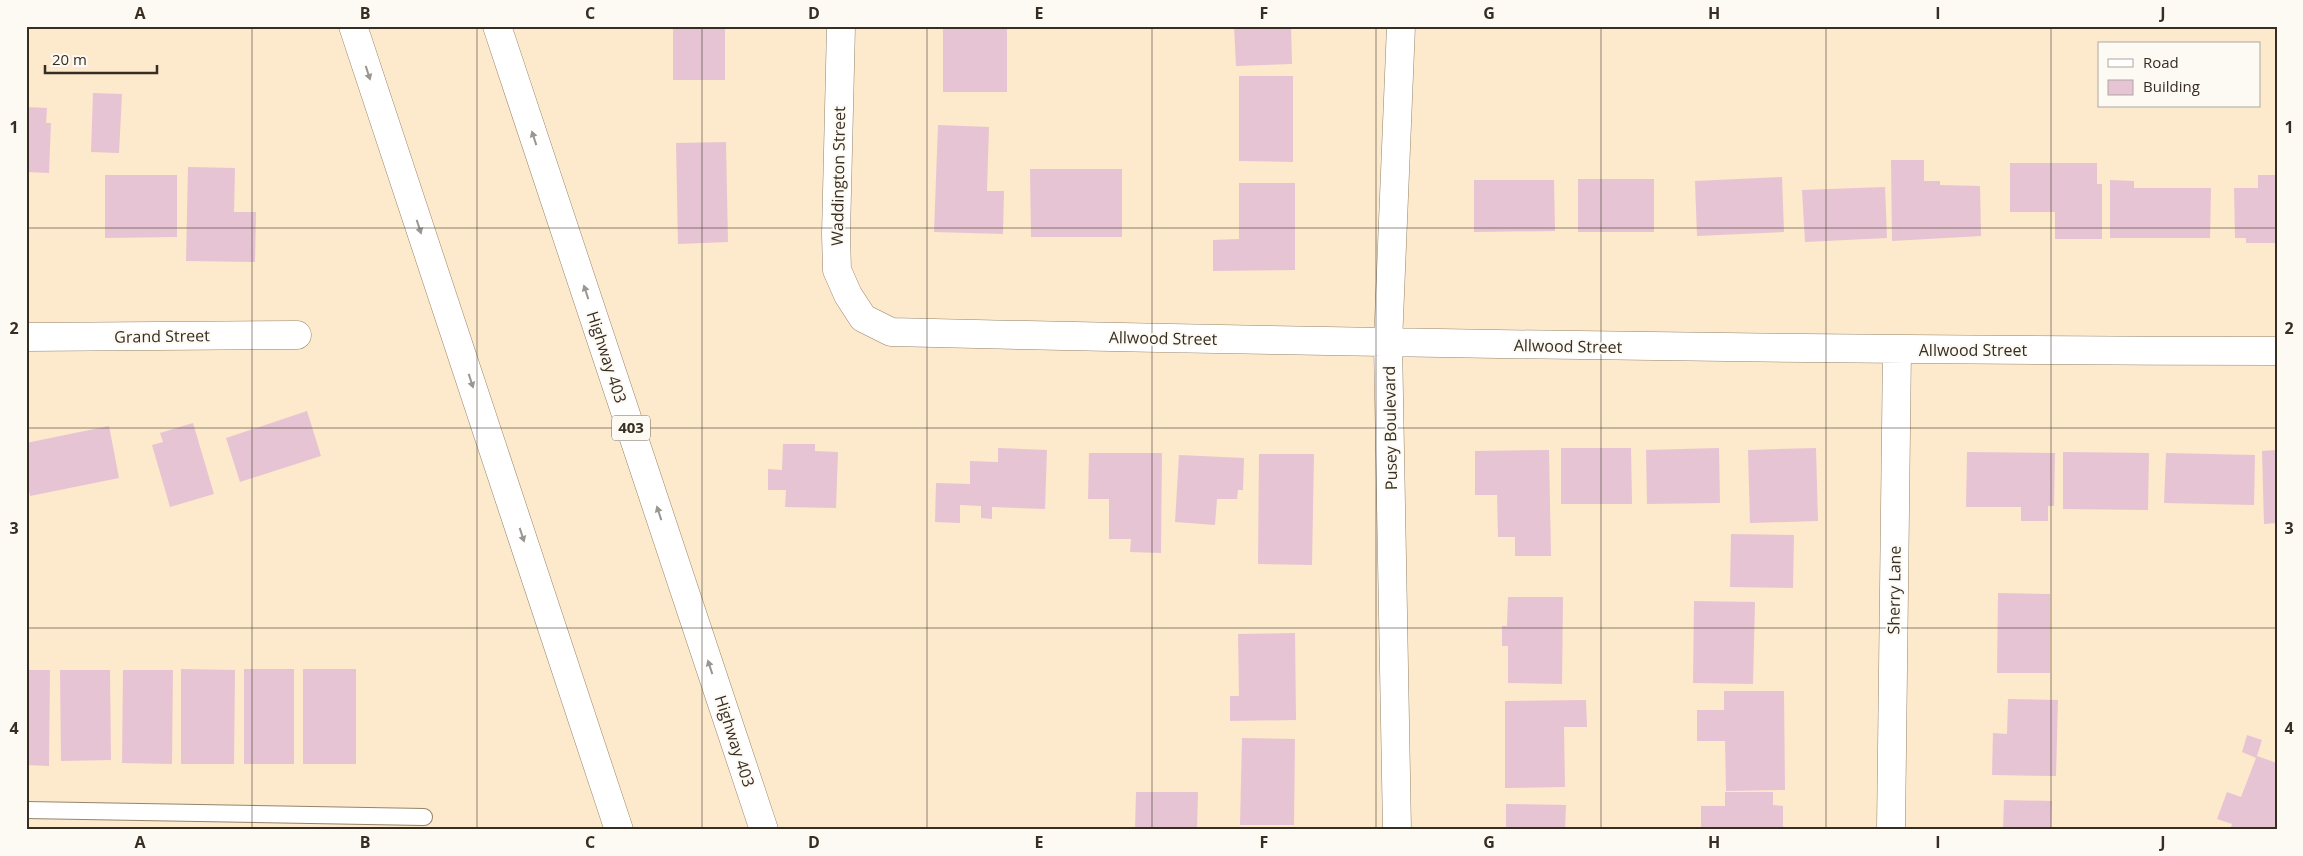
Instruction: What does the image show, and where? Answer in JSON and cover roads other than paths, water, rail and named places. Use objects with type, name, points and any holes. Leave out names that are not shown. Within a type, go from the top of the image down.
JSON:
[{"type":"main road","points":[[353,26],[619,830]]},
{"type":"main road","name":"Highway 403","points":[[497,26],[764,830]]},
{"type":"main road","name":"Waddington Street","points":[[841,26],[836,234],[837,270],[848,295],[863,318]]},
{"type":"main road","name":"Pusey Boulevard","points":[[1397,830],[1388,343],[1401,26]]},
{"type":"main road","name":"Allwood Street","points":[[863,318],[891,332],[1388,343],[1897,350],[2277,351]]},
{"type":"main road","name":"Grand Street","points":[[26,337],[297,335]]},
{"type":"main road","name":"Sherry Lane","points":[[1891,830],[1897,350]]},
{"type":"lane","points":[[26,810],[424,817]]}]
